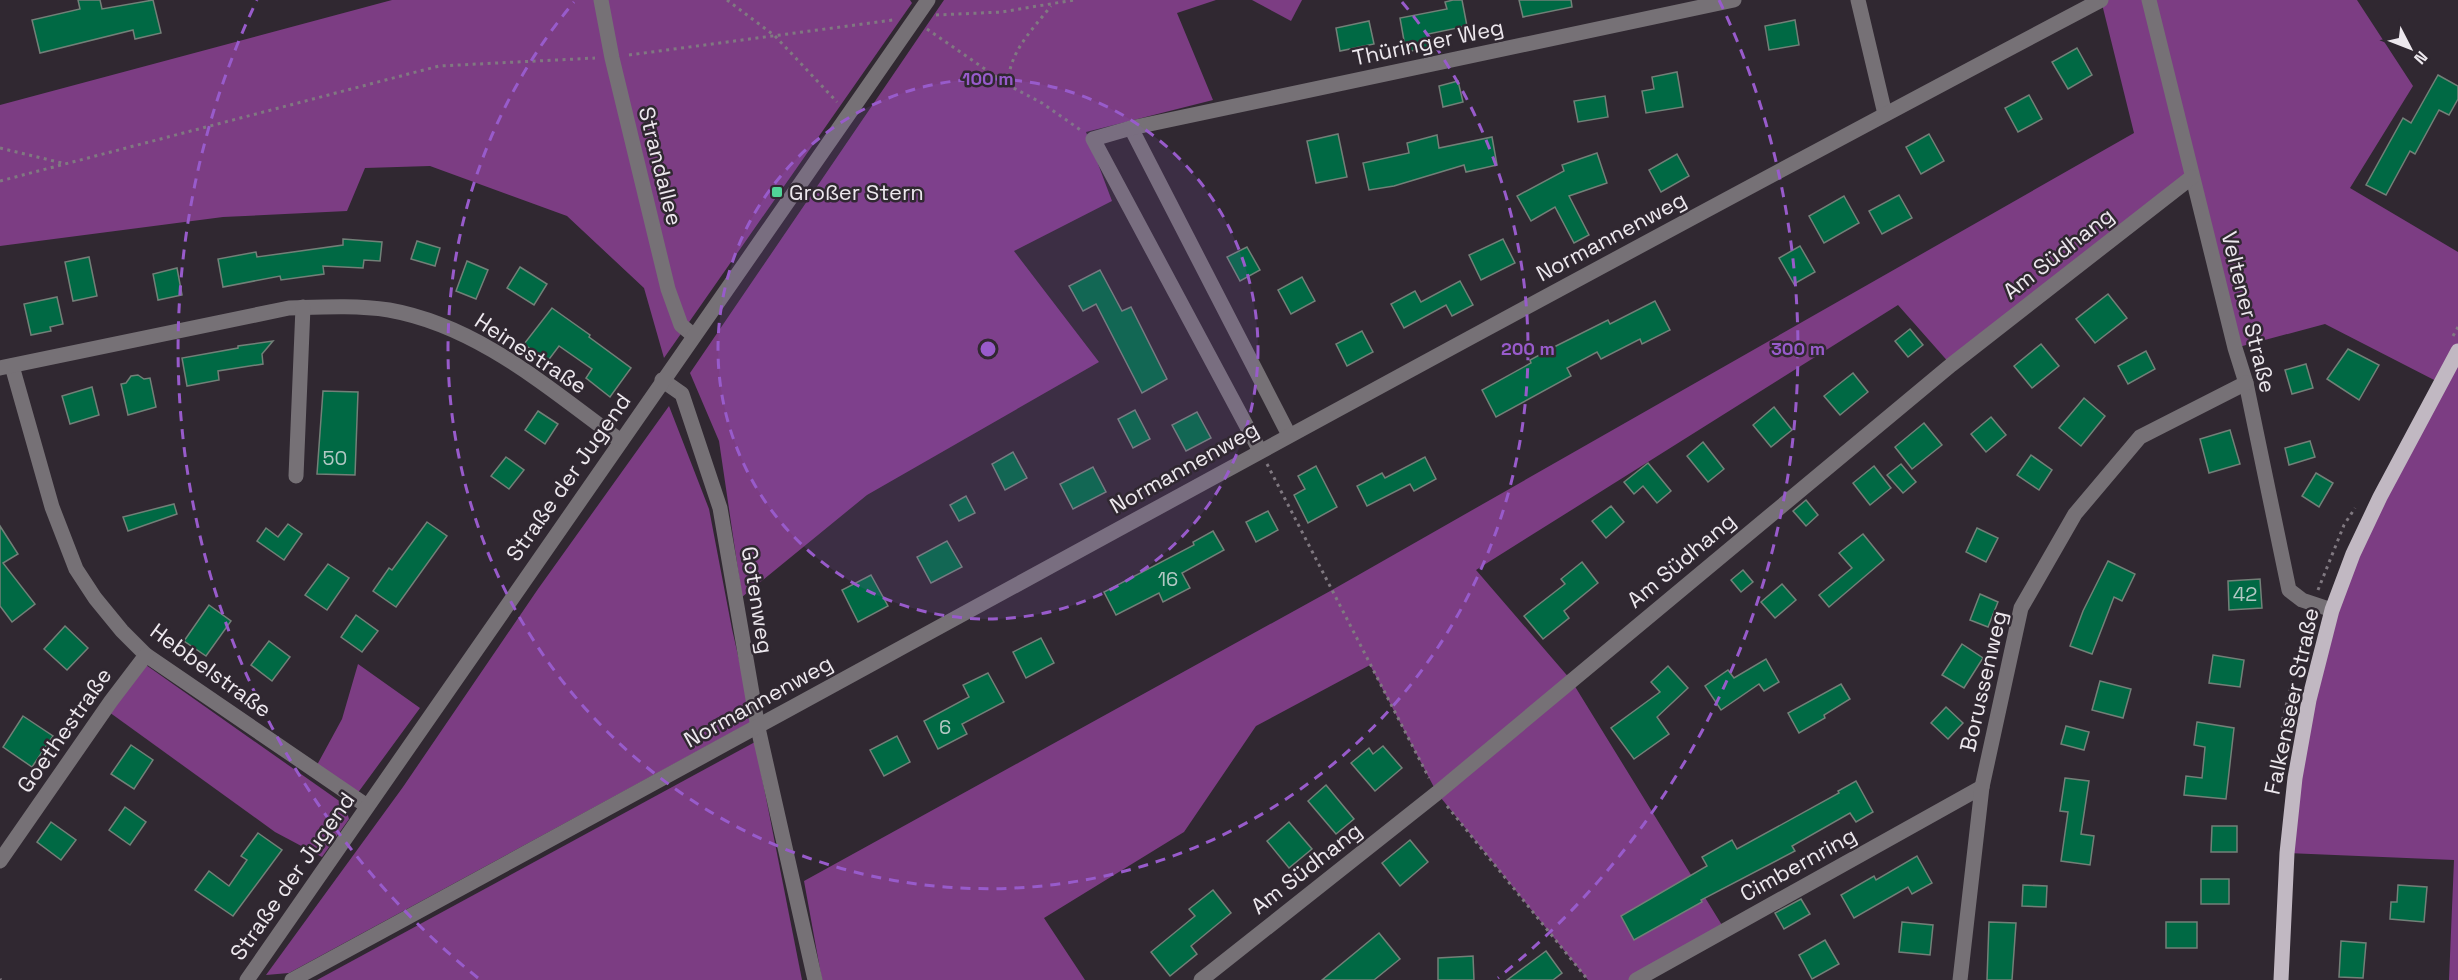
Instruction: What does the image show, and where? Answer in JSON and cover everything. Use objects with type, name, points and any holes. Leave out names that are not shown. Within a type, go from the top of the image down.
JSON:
[{"type":"main road","name":"Falkenseer Straße","points":[[2281,980],[2287,853],[2295,778],[2309,700],[2332,610],[2353,554],[2380,496],[2458,351]]},
{"type":"street","name":"Strandallee","points":[[601,0],[612,57],[668,289],[681,325],[693,336]]},
{"type":"street","name":"Straße der Jugend","points":[[254,978],[367,807],[928,0]]},
{"type":"street","name":"Thüringer Weg","points":[[1093,139],[1131,128],[1734,0]]},
{"type":"street","points":[[1858,0],[1886,114]]},
{"type":"street","name":"Normannenweg","points":[[292,980],[758,728],[1289,435],[2101,0]]},
{"type":"street","name":"Veltener Straße","points":[[2149,0],[2246,383],[2289,590],[2302,600],[2332,610]]},
{"type":"street","points":[[1131,128],[1289,435]]},
{"type":"street","points":[[1093,139],[1260,451]]},
{"type":"street","name":"Am Südhang","points":[[1201,980],[1437,793],[1951,365],[2192,177]]},
{"type":"street","name":"Heinestraße","points":[[6,367],[271,310],[327,305],[389,310],[454,329],[510,361],[621,441]]},
{"type":"street","points":[[296,476],[303,307]]},
{"type":"street","name":"Hebbelstraße","points":[[6,367],[51,507],[76,569],[115,623],[146,655],[367,807]]},
{"type":"street","name":"Gotenweg","points":[[663,380],[682,394],[720,508],[758,728],[815,980]]},
{"type":"street","name":"Borussenweg","points":[[1960,980],[1982,787],[2021,608],[2075,514],[2140,437],[2246,383]]},
{"type":"street","name":"Goethestraße","points":[[0,861],[146,655]]},
{"type":"street","name":"Cimbernring","points":[[1636,980],[1982,787]]},
{"type":"path","points":[[727,0],[775,36],[849,114]]},
{"type":"path","points":[[0,181],[439,66],[612,57],[916,17],[1002,12],[1074,0]]},
{"type":"path","points":[[1008,85],[1008,68],[1018,49],[1052,4]]},
{"type":"path","points":[[916,17],[931,32],[1008,85],[1042,103],[1093,139]]},
{"type":"path","points":[[0,148],[66,164]]},
{"type":"path","points":[[1260,451],[1437,793],[1588,980]]},
{"type":"shaded area","points":[[392,0],[910,0],[912,3],[664,358],[644,288],[567,216],[430,166],[365,168],[347,211],[223,217],[0,246],[0,105]]},
{"type":"shaded area","points":[[944,0],[1216,0],[1177,13],[1213,100],[1086,132],[1112,201],[1014,251],[1099,362],[867,495],[742,597],[719,441],[690,373]]},
{"type":"shaded area","points":[[1252,0],[1302,0],[1291,21]]},
{"type":"shaded area","points":[[2101,0],[2357,0],[2413,86],[2350,188],[2458,252],[2458,980],[2449,980],[2454,860],[2287,853],[2332,610],[2440,383],[2325,324],[2235,348],[2192,178],[1951,365],[1898,305],[1476,570],[1571,680],[1725,930],[1636,980],[1588,980],[1437,793],[1370,665],[1256,726],[1184,832],[1044,918],[1085,980],[822,980],[804,881],[1332,590],[2134,133]]},
{"type":"shaded area","points":[[669,406],[709,509],[732,629],[753,721],[289,973],[266,975],[403,787],[538,589]]},
{"type":"shaded area","points":[[358,664],[420,708],[357,794],[317,765],[342,719]]},
{"type":"shaded area","points":[[146,665],[345,805],[349,819],[322,857],[275,832],[109,712]]},
{"type":"shaded area","points":[[755,742],[802,980],[317,980]]},
{"type":"building","points":[[78,0],[100,0],[102,9],[153,0],[161,33],[135,39],[133,30],[40,53],[32,20],[80,9]]},
{"type":"building","points":[[1462,0],[1467,26],[1428,34],[1430,47],[1406,52],[1400,18],[1447,9],[1445,2]]},
{"type":"building","points":[[1519,0],[1571,0],[1572,7],[1523,17]]},
{"type":"building","points":[[1795,20],[1799,45],[1769,50],[1765,26]]},
{"type":"building","points":[[1369,21],[1374,44],[1340,51],[1336,28]]},
{"type":"building","points":[[2077,48],[2092,75],[2068,89],[2052,62]]},
{"type":"building","points":[[1677,72],[1683,107],[1646,113],[1642,91],[1654,89],[1652,77]]},
{"type":"building","points":[[2438,75],[2458,86],[2458,99],[2449,115],[2439,110],[2415,154],[2410,151],[2386,195],[2366,185],[2403,118],[2411,123]]},
{"type":"building","points":[[1458,81],[1463,102],[1443,107],[1439,86]]},
{"type":"building","points":[[2029,95],[2042,119],[2018,132],[2005,108]]},
{"type":"building","points":[[1605,96],[1608,117],[1578,122],[1574,101]]},
{"type":"building","points":[[1338,134],[1347,177],[1316,183],[1307,141]]},
{"type":"building","points":[[1929,134],[1944,161],[1921,174],[1906,147]]},
{"type":"building","points":[[1437,135],[1439,148],[1492,137],[1497,165],[1466,172],[1464,165],[1394,186],[1369,190],[1363,163],[1409,153],[1407,143]]},
{"type":"building","points":[[1597,153],[1607,183],[1569,196],[1589,235],[1574,243],[1555,207],[1531,221],[1517,196],[1564,171],[1562,165]]},
{"type":"building","points":[[1677,154],[1689,176],[1661,192],[1649,170]]},
{"type":"building","points":[[1899,195],[1912,218],[1882,234],[1869,211]]},
{"type":"building","points":[[1844,196],[1859,223],[1824,243],[1809,216]]},
{"type":"building","points":[[343,239],[382,242],[380,261],[364,260],[363,268],[323,266],[324,274],[281,280],[280,276],[223,287],[218,259],[256,252],[257,257],[343,245]]},
{"type":"building","points":[[1503,239],[1515,263],[1481,280],[1469,255]]},
{"type":"building","points":[[417,241],[440,248],[435,266],[411,259]]},
{"type":"building","points":[[1800,246],[1815,272],[1794,284],[1779,258]]},
{"type":"building","points":[[1247,247],[1260,270],[1240,281],[1227,257]]},
{"type":"building","points":[[89,257],[97,296],[73,301],[65,262]]},
{"type":"building","points":[[467,261],[488,270],[476,299],[456,291]]},
{"type":"building","points":[[520,267],[547,284],[534,305],[507,288]]},
{"type":"building","points":[[177,268],[182,295],[158,300],[153,274]]},
{"type":"building","points":[[1100,270],[1122,311],[1131,307],[1167,379],[1142,393],[1096,304],[1083,311],[1069,286]]},
{"type":"building","points":[[1302,277],[1315,301],[1291,314],[1278,290]]},
{"type":"building","points":[[1460,281],[1473,305],[1452,316],[1446,305],[1404,328],[1391,304],[1415,291],[1421,302]]},
{"type":"building","points":[[2108,294],[2127,318],[2095,343],[2076,319]]},
{"type":"building","points":[[57,297],[63,324],[50,327],[51,331],[31,335],[24,304]]},
{"type":"building","points":[[1655,301],[1670,330],[1642,344],[1640,339],[1601,359],[1597,352],[1567,368],[1571,376],[1496,417],[1482,390],[1531,363],[1530,360],[1556,346],[1608,320],[1610,324]]},
{"type":"building","points":[[552,308],[631,368],[610,397],[586,378],[592,369],[559,346],[547,362],[524,344]]},
{"type":"building","points":[[1910,329],[1923,345],[1908,357],[1895,341]]},
{"type":"building","points":[[1362,331],[1373,352],[1347,366],[1336,344]]},
{"type":"building","points":[[273,341],[262,354],[263,364],[218,371],[219,380],[187,386],[182,358]]},
{"type":"building","points":[[2041,344],[2059,366],[2032,388],[2014,366]]},
{"type":"building","points":[[2348,349],[2379,365],[2359,400],[2327,379]]},
{"type":"building","points":[[2146,351],[2155,369],[2128,384],[2118,366]]},
{"type":"building","points":[[2306,364],[2313,388],[2292,394],[2285,370]]},
{"type":"building","points":[[1853,373],[1868,392],[1840,415],[1824,396]]},
{"type":"building","points":[[138,375],[144,379],[150,378],[156,407],[128,415],[121,384],[126,383],[131,376]]},
{"type":"building","points":[[92,387],[99,415],[70,424],[62,396]]},
{"type":"building","points":[[323,391],[358,392],[355,475],[317,474]]},
{"type":"building","points":[[2084,398],[2105,416],[2081,446],[2059,428]]},
{"type":"building","points":[[1774,407],[1792,430],[1771,447],[1753,425]]},
{"type":"building","points":[[1135,410],[1150,439],[1133,448],[1118,419]]},
{"type":"building","points":[[538,411],[558,424],[545,444],[525,430]]},
{"type":"building","points":[[1197,412],[1211,438],[1186,451],[1172,425]]},
{"type":"building","points":[[1991,417],[2006,435],[1986,452],[1971,434]]},
{"type":"building","points":[[1924,423],[1942,445],[1912,469],[1895,447]]},
{"type":"building","points":[[2230,430],[2240,464],[2209,473],[2200,439]]},
{"type":"building","points":[[2310,441],[2315,457],[2289,465],[2285,448]]},
{"type":"building","points":[[1703,442],[1724,469],[1708,482],[1687,456]]},
{"type":"building","points":[[1013,452],[1027,478],[1005,490],[992,464]]},
{"type":"building","points":[[2031,455],[2052,470],[2039,490],[2017,475]]},
{"type":"building","points":[[506,457],[524,470],[509,489],[491,476]]},
{"type":"building","points":[[1425,457],[1436,479],[1414,491],[1410,484],[1367,506],[1357,486],[1382,473],[1385,478]]},
{"type":"building","points":[[1648,463],[1671,491],[1657,503],[1643,486],[1634,494],[1624,482]]},
{"type":"building","points":[[1901,464],[1916,482],[1903,493],[1887,475]]},
{"type":"building","points":[[1316,466],[1337,507],[1308,523],[1294,495],[1305,489],[1298,476]]},
{"type":"building","points":[[1874,466],[1891,488],[1870,505],[1853,483]]},
{"type":"building","points":[[1093,467],[1106,492],[1073,509],[1060,484]]},
{"type":"building","points":[[2316,473],[2333,483],[2319,507],[2302,496]]},
{"type":"building","points":[[966,496],[975,513],[959,521],[950,505]]},
{"type":"building","points":[[1806,500],[1818,515],[1806,526],[1793,511]]},
{"type":"building","points":[[174,504],[177,514],[128,531],[123,517]]},
{"type":"building","points":[[1611,506],[1624,522],[1606,538],[1592,521]]},
{"type":"building","points":[[1268,511],[1278,530],[1256,542],[1246,522]]},
{"type":"building","points":[[427,522],[447,536],[396,607],[373,591],[389,568],[392,570]]},
{"type":"building","points":[[288,524],[302,534],[284,560],[257,541],[266,528],[278,537]]},
{"type":"building","points":[[0,526],[18,554],[3,563],[35,604],[12,622],[0,606]]},
{"type":"building","points":[[1977,528],[1998,538],[1986,562],[1966,552]]},
{"type":"building","points":[[1213,531],[1224,550],[1182,573],[1190,588],[1163,602],[1159,593],[1116,615],[1104,592],[1194,545],[1193,542]]},
{"type":"building","points":[[1863,534],[1884,560],[1829,607],[1819,595],[1852,568],[1839,553]]},
{"type":"building","points":[[947,541],[962,567],[931,583],[917,557]]},
{"type":"building","points":[[2108,561],[2135,574],[2122,601],[2114,597],[2092,654],[2070,646],[2083,611]]},
{"type":"building","points":[[1582,562],[1598,583],[1564,611],[1569,618],[1543,639],[1524,616],[1565,584],[1561,579]]},
{"type":"building","points":[[328,564],[349,578],[327,610],[305,595]]},
{"type":"building","points":[[1743,570],[1753,582],[1741,592],[1731,580]]},
{"type":"building","points":[[871,575],[888,606],[858,622],[842,590]]},
{"type":"building","points":[[2260,579],[2262,608],[2229,610],[2228,581]]},
{"type":"building","points":[[1782,584],[1796,600],[1775,618],[1761,602]]},
{"type":"building","points":[[1980,594],[1998,602],[1988,627],[1970,620]]},
{"type":"building","points":[[209,605],[231,621],[206,656],[184,641]]},
{"type":"building","points":[[356,615],[378,631],[362,652],[341,637]]},
{"type":"building","points":[[65,626],[88,648],[67,670],[44,649]]},
{"type":"building","points":[[1041,638],[1054,663],[1026,678],[1013,652]]},
{"type":"building","points":[[269,641],[290,657],[272,681],[251,665]]},
{"type":"building","points":[[1962,644],[1983,658],[1964,688],[1942,675]]},
{"type":"building","points":[[2213,655],[2244,660],[2240,687],[2209,683]]},
{"type":"building","points":[[1766,659],[1779,682],[1764,691],[1759,684],[1721,710],[1705,686],[1728,670],[1734,678]]},
{"type":"building","points":[[1668,666],[1688,688],[1657,717],[1669,734],[1634,759],[1611,728],[1660,692],[1651,682]]},
{"type":"building","points":[[988,673],[1004,702],[962,724],[967,734],[938,749],[924,721],[969,697],[963,685]]},
{"type":"building","points":[[2100,681],[2131,689],[2123,718],[2092,710]]},
{"type":"building","points":[[1841,684],[1850,699],[1824,715],[1825,718],[1799,733],[1788,713]]},
{"type":"building","points":[[1946,707],[1963,723],[1948,739],[1931,723]]},
{"type":"building","points":[[23,716],[53,736],[32,767],[3,747]]},
{"type":"building","points":[[2197,722],[2234,728],[2226,799],[2184,795],[2186,776],[2202,778],[2205,747],[2194,745]]},
{"type":"building","points":[[2066,726],[2089,732],[2084,750],[2061,744]]},
{"type":"building","points":[[897,736],[910,762],[884,776],[870,750]]},
{"type":"building","points":[[131,745],[153,760],[134,789],[111,774]]},
{"type":"building","points":[[1383,746],[1402,768],[1375,791],[1351,763],[1369,748],[1373,754]]},
{"type":"building","points":[[2065,778],[2089,781],[2081,834],[2094,836],[2090,865],[2061,861],[2068,812],[2060,811]]},
{"type":"building","points":[[1856,781],[1873,812],[1856,822],[1850,813],[1792,846],[1795,851],[1701,900],[1702,902],[1634,940],[1621,916],[1707,866],[1702,857],[1732,840],[1737,849],[1839,793],[1838,791]]},
{"type":"building","points":[[1326,785],[1354,819],[1336,834],[1308,801]]},
{"type":"building","points":[[125,807],[146,822],[130,845],[109,830]]},
{"type":"building","points":[[51,822],[76,840],[61,860],[37,842]]},
{"type":"building","points":[[1289,822],[1312,849],[1289,868],[1267,841]]},
{"type":"building","points":[[2212,826],[2237,826],[2237,852],[2211,852]]},
{"type":"building","points":[[258,833],[282,850],[233,916],[195,890],[209,871],[229,886],[247,860],[241,856]]},
{"type":"building","points":[[1410,840],[1428,862],[1400,886],[1382,863]]},
{"type":"building","points":[[1917,856],[1932,883],[1912,894],[1908,887],[1854,918],[1841,895],[1874,876],[1876,880]]},
{"type":"building","points":[[2201,879],[2229,879],[2229,904],[2201,904]]},
{"type":"building","points":[[2023,885],[2047,886],[2046,907],[2022,906]]},
{"type":"building","points":[[2398,885],[2427,887],[2424,922],[2390,919],[2391,902],[2397,902]]},
{"type":"building","points":[[1213,890],[1231,913],[1191,946],[1197,954],[1170,976],[1151,952],[1195,916],[1189,909]]},
{"type":"building","points":[[1801,899],[1810,914],[1784,929],[1775,913]]},
{"type":"building","points":[[1902,922],[1933,925],[1930,955],[1899,952]]},
{"type":"building","points":[[1989,922],[2016,923],[2012,980],[1987,980]]},
{"type":"building","points":[[2166,922],[2197,922],[2197,948],[2166,948]]},
{"type":"building","points":[[1379,933],[1400,959],[1374,980],[1322,980]]},
{"type":"building","points":[[1825,940],[1839,964],[1812,979],[1799,955]]},
{"type":"building","points":[[2341,941],[2366,943],[2363,978],[2339,977]]},
{"type":"building","points":[[1546,951],[1562,973],[1553,980],[1507,980]]},
{"type":"building","points":[[1473,956],[1474,980],[1438,980],[1438,958]]},
{"type":"place","name":"Großer Stern","points":[[777,192]]}]
